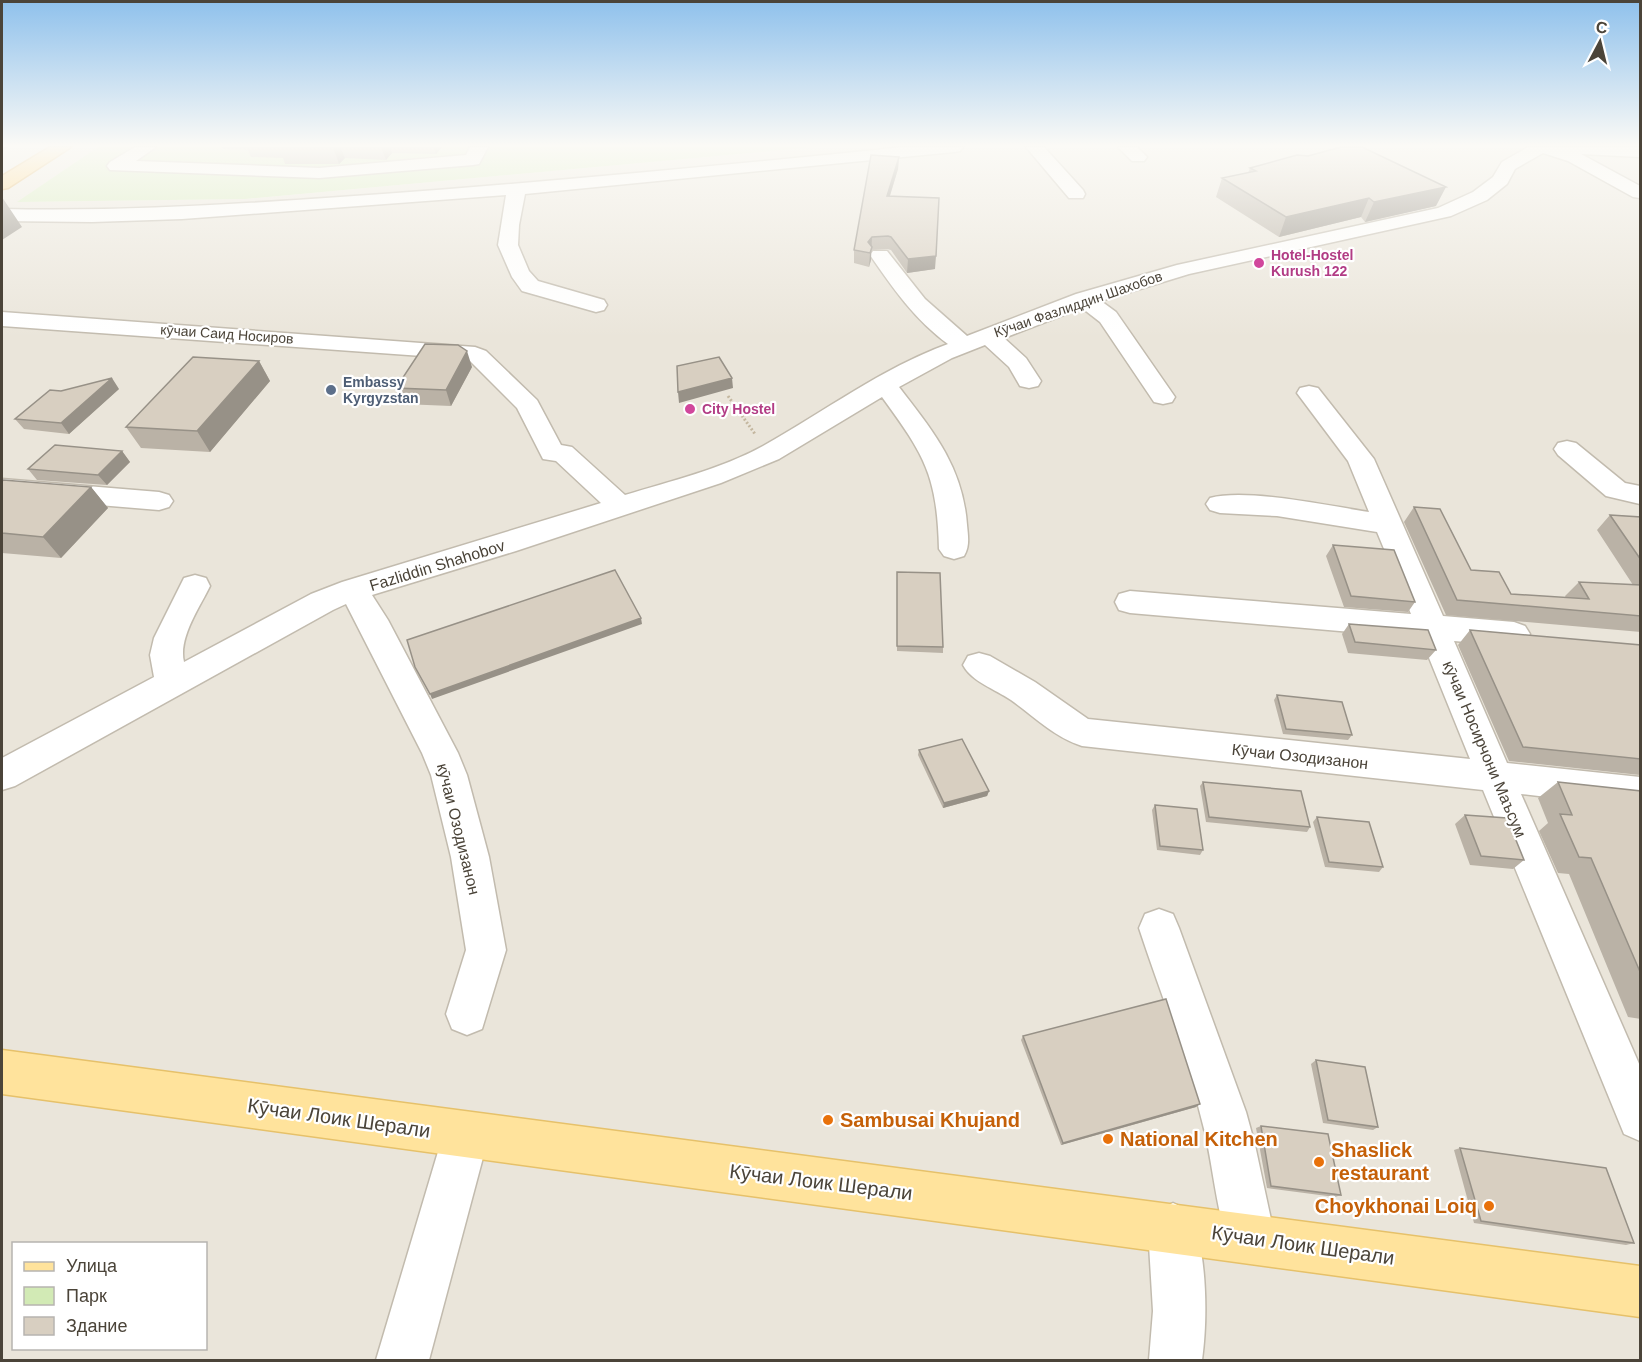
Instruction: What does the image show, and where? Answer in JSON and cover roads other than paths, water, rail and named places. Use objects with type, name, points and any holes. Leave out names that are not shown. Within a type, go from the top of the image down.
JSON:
[{"type":"main road","name":"Кӯчаи Лоик Шерали","points":[[2,1072],[1641,1292]]},
{"type":"street","points":[[2,214],[115,217],[211,211]]},
{"type":"street","points":[[512,211],[508,245],[519,273],[530,286],[596,305]]},
{"type":"street","name":"Кӯчаи Фазлиддин Шахобов","points":[[885,385],[963,344],[1084,299],[1184,269],[1446,211]]},
{"type":"street","points":[[880,255],[922,309],[945,332],[963,344]]},
{"type":"street","points":[[1084,299],[1108,317],[1163,397]]},
{"type":"street","name":"кӯчаи Саид Носиров","points":[[2,319],[453,349],[478,356],[528,405],[552,453],[563,453],[604,489],[620,507]]},
{"type":"street","points":[[988,335],[1018,363],[1029,381]]},
{"type":"street","points":[[885,385],[928,445],[947,484],[954,549]]},
{"type":"street","name":"Fazliddin Shahobov","points":[[2,775],[322,602],[353,590],[711,477],[770,453],[885,385]]},
{"type":"street","name":"кӯчаи Носирчони Маъсум","points":[[1309,393],[1361,459],[1641,1118]]},
{"type":"street","points":[[1567,449],[1616,490],[1641,495]]},
{"type":"street","points":[[2,488],[159,501]]},
{"type":"street","points":[[1220,504],[1277,507],[1389,524]]},
{"type":"street","points":[[172,682],[166,655],[170,638],[195,585]]},
{"type":"street","name":"кӯчаи Озодизанон","points":[[353,590],[372,620],[449,775],[470,857],[486,950],[467,1014]]},
{"type":"street","points":[[1130,602],[1537,636]]},
{"type":"street","name":"Кӯчаи Озодизанон","points":[[980,665],[1023,691],[1062,721],[1082,732],[1641,792]]},
{"type":"street","points":[[1159,928],[1223,1112],[1232,1145],[1250,1238]]},
{"type":"street","points":[[402,1360],[466,1135]]},
{"type":"street","points":[[1173,1228],[1179,1292],[1179,1334],[1176,1360]]},
{"type":"place","name":"Hotel-Hostel Kurush 122","points":[[1259,263]]},
{"type":"place","name":"Embassy Kyrgyzstan","points":[[331,390]]},
{"type":"place","name":"City Hostel","points":[[690,409]]},
{"type":"place","name":"Sambusai Khujand","points":[[828,1120]]},
{"type":"place","name":"National Kitchen","points":[[1108,1139]]},
{"type":"place","name":"Shaslick restaurant","points":[[1319,1162]]},
{"type":"place","name":"Choykhonai Loiq","points":[[1489,1206]]}]
